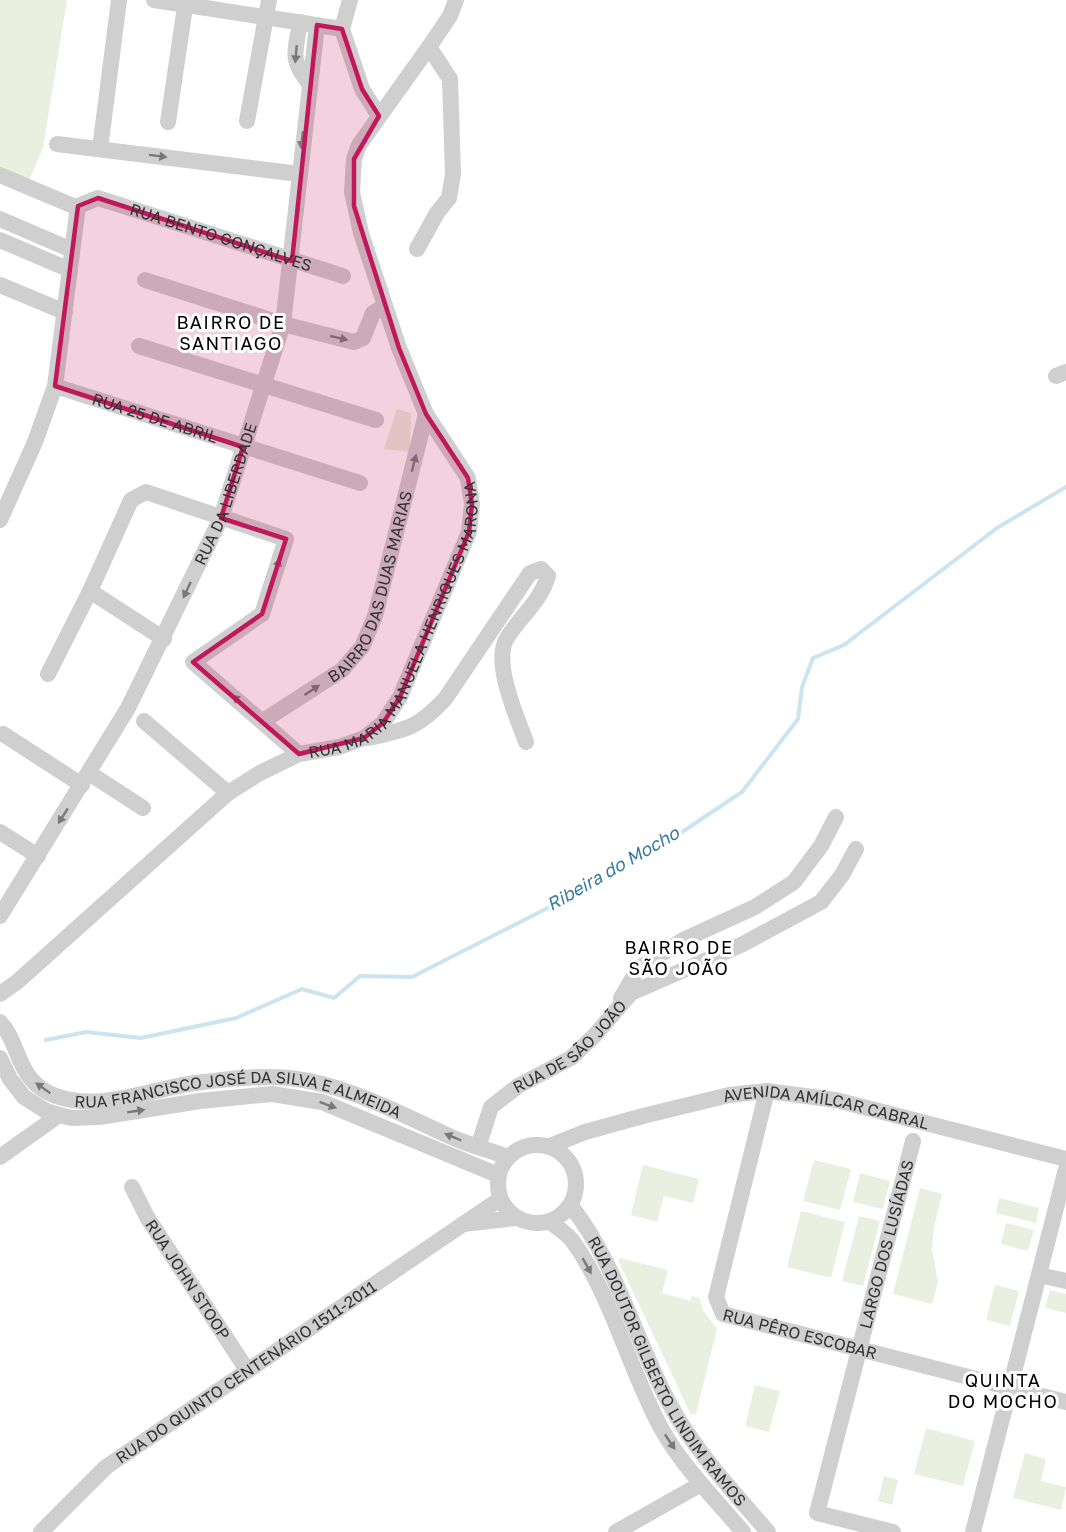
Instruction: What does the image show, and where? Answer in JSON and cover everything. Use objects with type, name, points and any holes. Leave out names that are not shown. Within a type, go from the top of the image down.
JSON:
[{"type":"street","points":[[100,149],[119,0]]},
{"type":"street","points":[[153,0],[186,2],[342,28]]},
{"type":"street","points":[[248,121],[269,0]]},
{"type":"street","points":[[350,0],[342,28],[362,89],[379,116]]},
{"type":"street","name":"RUA MARIA MANUELA HENRIQUES MARONA","points":[[0,994],[17,982],[228,793],[260,772],[299,754],[339,747],[364,738],[383,723],[400,698],[469,532],[472,504],[468,478],[426,414],[399,348],[352,192],[354,159],[366,134],[450,16],[456,0]]},
{"type":"street","points":[[168,122],[186,2]]},
{"type":"street","name":"RUA DA LIBERDADE","points":[[0,916],[128,708],[164,639],[221,518],[283,324],[292,261],[308,82],[296,67],[295,60],[309,23]]},
{"type":"street","points":[[417,249],[436,213],[449,198],[453,174],[450,79],[429,47]]},
{"type":"street","points":[[57,144],[299,174]]},
{"type":"street","points":[[0,175],[78,208],[55,386],[35,442],[0,520]]},
{"type":"street","name":"RUA BENTO GONÇALVES","points":[[78,208],[98,198],[343,276]]},
{"type":"street","points":[[0,219],[72,250]]},
{"type":"street","points":[[0,240],[70,270]]},
{"type":"street","points":[[145,280],[283,324],[354,342],[363,338],[373,313],[385,306]]},
{"type":"street","points":[[0,285],[64,312]]},
{"type":"street","points":[[139,346],[376,420]]},
{"type":"street","name":"RUA 25 DE ABRIL","points":[[55,386],[360,483]]},
{"type":"street","name":"BAIRRO DAS DUAS MARIAS","points":[[263,722],[342,670],[362,646],[375,616],[426,414]]},
{"type":"street","points":[[48,674],[90,591],[131,500],[138,494],[146,492],[286,539],[262,614],[193,662],[299,754]]},
{"type":"street","points":[[364,738],[410,729],[430,716],[445,699],[530,573],[541,568],[546,571],[547,581],[506,639],[501,657],[511,698],[526,742]]},
{"type":"street","points":[[90,591],[164,639]]},
{"type":"street","points":[[144,721],[228,793]]},
{"type":"street","points":[[3,734],[143,808]]},
{"type":"street","points":[[614,1009],[638,969],[683,940],[755,907],[794,882],[821,846],[836,817]]},
{"type":"street","points":[[0,832],[38,856]]},
{"type":"street","name":"RUA DE SÃO JOÃO","points":[[478,1147],[491,1107],[518,1086],[571,1058],[595,1035],[614,1009],[631,993],[743,944],[821,902],[842,875],[856,849]]},
{"type":"street","name":"RUA FRANCISCO JOSÉ DA SILVA E ALMEIDA","points":[[0,1022],[18,1060],[33,1081],[53,1095],[78,1102],[105,1100],[194,1083],[244,1078],[289,1078],[342,1088],[478,1147],[508,1157]]},
{"type":"street","name":"RUA FRANCISCO JOSÉ DA SILVA E ALMEIDA","points":[[0,1058],[10,1079],[24,1097],[59,1115],[72,1118],[99,1117],[200,1101],[272,1094],[322,1102],[498,1175]]},
{"type":"street","name":"AVENIDA AMÍLCAR CABRAL","points":[[550,1146],[585,1132],[729,1095],[767,1091],[836,1100],[1066,1159]]},
{"type":"street","name":"RUA PÊRO ESCOBAR","points":[[767,1091],[716,1297],[723,1314],[1066,1402]]},
{"type":"street","points":[[0,1157],[59,1115]]},
{"type":"street","points":[[574,1172],[564,1154],[550,1146],[535,1144],[520,1148],[508,1157],[498,1175],[500,1199],[516,1218],[528,1223],[550,1222],[571,1206],[576,1193],[574,1172],[577,1150],[585,1132]]},
{"type":"street","name":"LARGO DOS LUSÍADAS","points":[[893,1532],[817,1513],[913,1141]]},
{"type":"street","points":[[973,1532],[1066,1169]]},
{"type":"street","name":"RUA JOHN STOOP","points":[[132,1187],[147,1217],[247,1370]]},
{"type":"street","name":"RUA DO QUINTO CENTENÁRIO 1511-2011","points":[[41,1532],[106,1467],[500,1199]]},
{"type":"street","name":"RUA DOUTOR GILBERTO LINDIM RAMOS","points":[[571,1206],[591,1231],[652,1368],[689,1436],[768,1532]]},
{"type":"street","points":[[461,1224],[516,1218]]},
{"type":"street","name":"RUA DOUTOR GILBERTO LINDIM RAMOS","points":[[550,1222],[573,1241],[597,1284],[636,1378],[663,1430],[701,1484],[743,1532]]},
{"type":"street","points":[[1039,1275],[1066,1281]]},
{"type":"street","points":[[615,1532],[701,1484]]},
{"type":"highlighted area","points":[[317,25],[342,29],[362,89],[379,116],[354,159],[354,206],[399,348],[426,414],[468,478],[472,504],[469,532],[400,697],[383,723],[364,738],[299,754],[193,662],[262,614],[286,539],[221,518],[243,447],[55,386],[78,206],[98,198],[292,261]]},
{"type":"green space","points":[[0,0],[67,0],[43,148],[29,180],[0,169]]},
{"type":"green space","points":[[397,409],[411,413],[410,452],[384,449]]},
{"type":"green space","points":[[814,1160],[851,1169],[840,1210],[803,1201]]},
{"type":"green space","points":[[643,1165],[699,1179],[693,1203],[664,1196],[657,1222],[631,1215]]},
{"type":"green space","points":[[860,1173],[890,1181],[883,1209],[853,1202]]},
{"type":"green space","points":[[920,1188],[942,1194],[934,1227],[932,1249],[938,1282],[932,1304],[893,1294]]},
{"type":"green space","points":[[999,1198],[1039,1208],[1036,1223],[996,1213]]},
{"type":"green space","points":[[801,1211],[845,1222],[831,1278],[787,1267]]},
{"type":"green space","points":[[859,1216],[880,1221],[863,1286],[842,1281]]},
{"type":"green space","points":[[1006,1223],[1034,1230],[1028,1251],[1001,1244]]},
{"type":"green space","points":[[620,1258],[668,1270],[662,1293],[690,1301],[692,1296],[699,1298],[703,1310],[717,1329],[696,1414],[691,1415],[618,1260]]},
{"type":"green space","points":[[995,1285],[1019,1291],[1010,1326],[986,1320]]},
{"type":"green space","points":[[1050,1290],[1066,1294],[1066,1313],[1045,1308]]},
{"type":"green space","points":[[755,1385],[780,1391],[769,1432],[745,1426]]},
{"type":"green space","points":[[926,1428],[975,1441],[963,1486],[914,1474]]},
{"type":"green space","points":[[1025,1453],[1046,1459],[1041,1481],[1066,1487],[1061,1510],[1013,1498]]},
{"type":"green space","points":[[884,1476],[898,1480],[892,1505],[878,1501]]},
{"type":"waterway","name":"Ribeira do Mocho","points":[[46,1040],[86,1032],[141,1038],[236,1018],[302,989],[334,998],[360,976],[412,977],[579,892],[682,832],[742,792],[798,719],[802,687],[813,658],[844,645],[997,528],[1066,487]]},
{"type":"district","name":"BAIRRO DE SANTIAGO","points":[[231,333]]},
{"type":"district","name":"BAIRRO DE SÃO JOÃO","points":[[679,958]]},
{"type":"district","name":"QUINTA DO MOCHO","points":[[1003,1391]]}]
